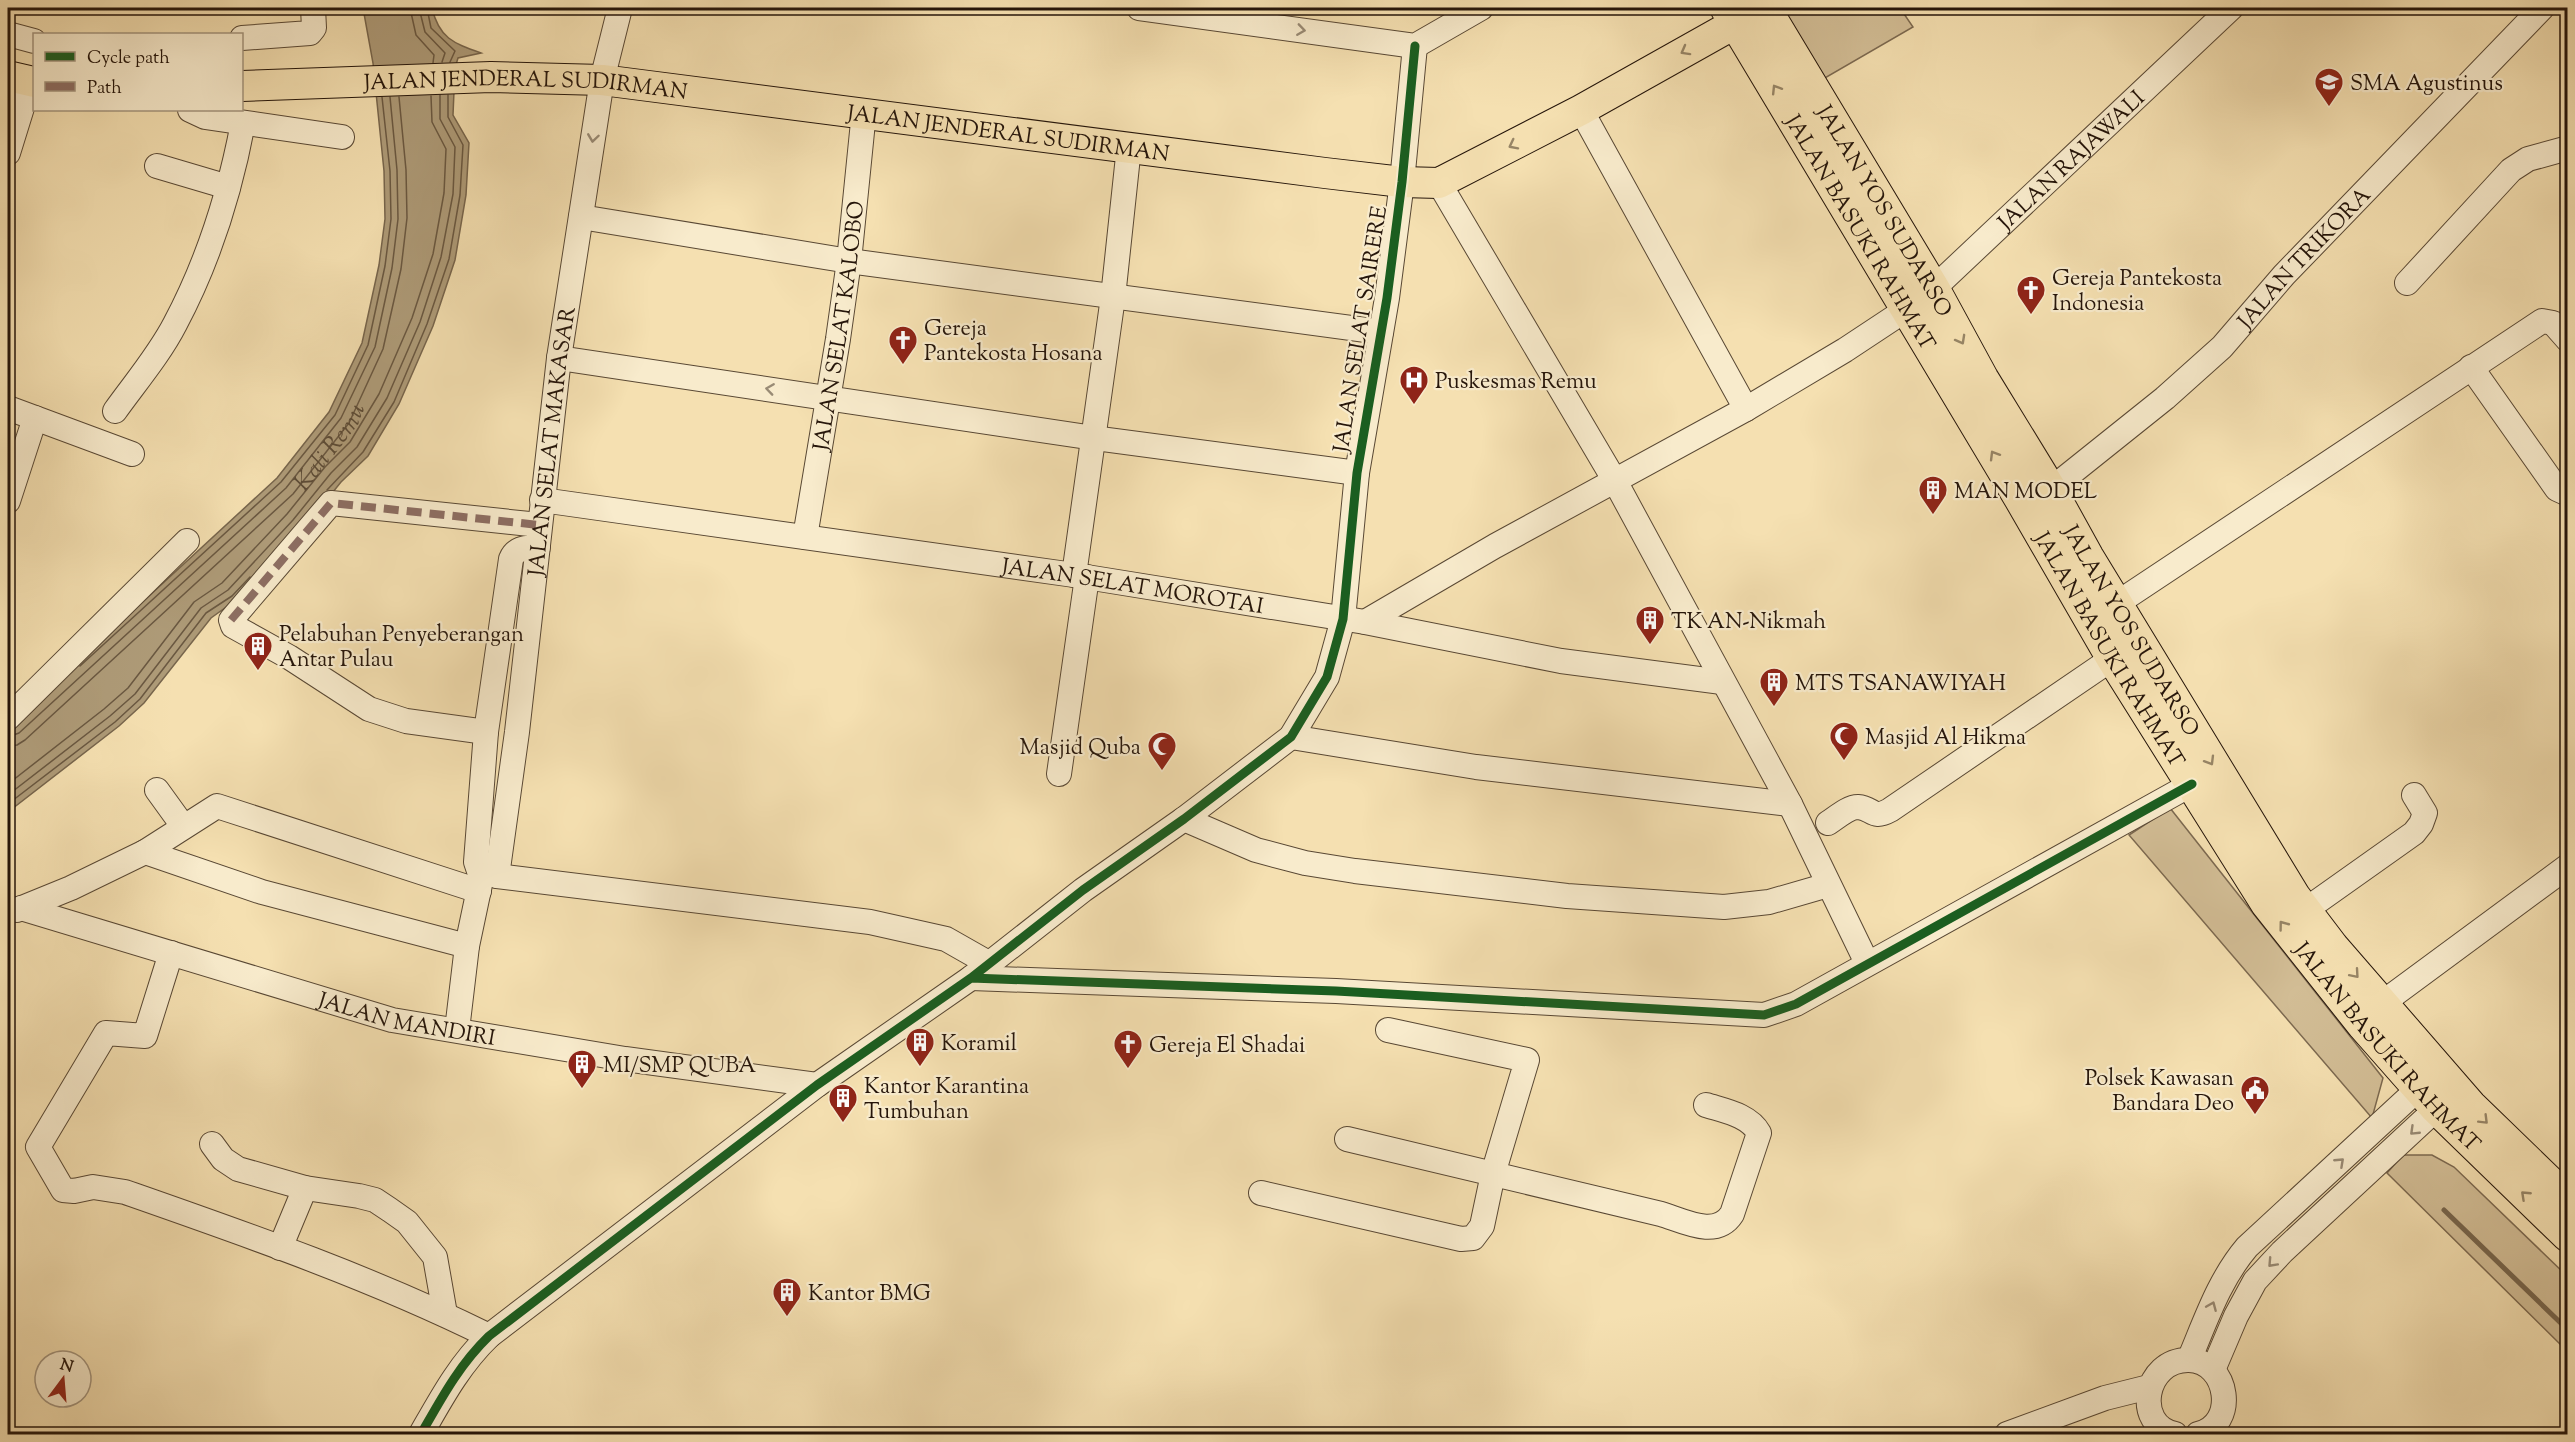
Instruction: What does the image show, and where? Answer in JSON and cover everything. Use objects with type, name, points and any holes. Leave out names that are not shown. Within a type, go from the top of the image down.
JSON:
[{"type":"highway","name":"JALAN YOS SUDARSO","points":[[1764,8],[1933,289],[1982,379],[2116,604],[2173,726],[2248,825],[2304,911],[2381,1004],[2438,1089],[2568,1201]]},
{"type":"highway","name":"JALAN BASUKI RAHMAT","points":[[1731,15],[2113,658],[2173,726],[2192,784],[2267,903],[2349,1007],[2438,1089],[2568,1235]]},
{"type":"main road","name":"JALAN JENDERAL SUDIRMAN","points":[[243,86],[328,81],[491,77],[602,80],[1402,182],[1439,183],[1581,110],[1731,15]]},
{"type":"street","points":[[243,38],[310,33],[314,28],[313,8]]},
{"type":"street","name":"JALAN SELAT MAKASAR","points":[[457,1030],[467,946],[486,880],[539,536],[559,358],[602,80],[620,8]]},
{"type":"street","points":[[1138,8],[1415,46],[1480,8]]},
{"type":"street","name":"JALAN RAJAWALI","points":[[1354,621],[1746,408],[1845,350],[1907,309],[1933,289],[2232,8]]},
{"type":"street","name":"JALAN TRIKORA","points":[[2050,490],[2165,398],[2222,347],[2284,275],[2534,19],[2542,8]]},
{"type":"street","points":[[8,34],[33,41]]},
{"type":"street","name":"JALAN SELAT SAIRERE","points":[[1291,737],[1328,677],[1354,621],[1357,473],[1381,332],[1402,182],[1415,46]]},
{"type":"street","points":[[8,153],[24,80]]},
{"type":"street","points":[[1581,110],[1746,408]]},
{"type":"street","points":[[192,111],[205,117],[342,137]]},
{"type":"street","name":"JALAN SELAT KALOBO","points":[[805,537],[849,261],[864,112]]},
{"type":"street","points":[[115,411],[175,325],[207,249],[228,187],[243,123]]},
{"type":"street","points":[[1059,774],[1094,438],[1113,297],[1129,147]]},
{"type":"street","points":[[2407,284],[2511,170],[2528,159],[2568,148]]},
{"type":"street","points":[[157,166],[228,187]]},
{"type":"street","points":[[1439,183],[1615,481],[1790,804],[1868,963]]},
{"type":"street","points":[[582,217],[849,261],[1381,332]]},
{"type":"street","points":[[2116,604],[2542,321],[2553,323],[2568,340]]},
{"type":"street","points":[[559,358],[1094,438],[1357,473]]},
{"type":"street","points":[[2471,367],[2557,489],[2568,494]]},
{"type":"street","points":[[8,408],[132,454]]},
{"type":"street","points":[[8,501],[35,418]]},
{"type":"street","name":"JALAN SELAT MOROTAI","points":[[542,500],[1081,576],[1354,621],[1561,661],[1722,682]]},
{"type":"street","points":[[486,732],[406,721],[369,709],[288,657],[233,626],[231,620],[331,503],[539,536]]},
{"type":"street","points":[[486,880],[477,868],[476,862],[486,732],[511,559],[513,554],[539,536]]},
{"type":"street","points":[[8,718],[187,541]]},
{"type":"street","points":[[1828,823],[1859,807],[1874,814],[1890,810],[2113,658]]},
{"type":"street","points":[[421,1434],[452,1379],[489,1336],[817,1085],[980,971],[1083,890],[1184,819],[1291,737],[1476,767],[1790,804]]},
{"type":"street","points":[[14,911],[71,888],[145,852],[212,807],[220,806],[486,880],[870,922],[946,939],[980,971],[1764,1014],[1796,1004],[2192,784]]},
{"type":"street","points":[[157,790],[183,826]]},
{"type":"street","points":[[2304,911],[2414,832],[2421,824],[2425,813],[2414,795]]},
{"type":"street","points":[[1184,819],[1256,850],[1305,862],[1355,871],[1567,896],[1725,907],[1769,902],[1828,885]]},
{"type":"street","points":[[145,852],[262,892],[467,946]]},
{"type":"street","points":[[2381,1004],[2568,866]]},
{"type":"street","name":"JALAN MANDIRI","points":[[14,911],[171,953],[392,1020],[625,1059],[817,1085]]},
{"type":"street","points":[[171,953],[145,1036],[106,1033],[38,1148],[63,1190],[74,1191],[93,1187],[125,1192],[280,1248],[445,1314],[489,1336]]},
{"type":"street","points":[[1261,1193],[1466,1240],[1477,1234],[1482,1226],[1493,1174],[1527,1060],[1388,1030]]},
{"type":"street","points":[[2189,1360],[2220,1286],[2231,1265],[2247,1246],[2438,1089]]},
{"type":"street","points":[[2213,1370],[2236,1316],[2255,1281],[2438,1089]]},
{"type":"street","points":[[1347,1139],[1661,1214],[1703,1227],[1717,1227],[1727,1221],[1732,1214],[1759,1133],[1754,1123],[1745,1118],[1706,1105]]},
{"type":"street","points":[[212,1144],[222,1159],[232,1166],[305,1188],[375,1200],[407,1222],[435,1257],[445,1314]]},
{"type":"street","points":[[280,1248],[305,1188]]},
{"type":"street","points":[[2175,1434],[2169,1433],[2156,1422],[2148,1405],[2149,1387],[2158,1372],[2172,1363],[2189,1360],[2202,1363],[2213,1370],[2223,1386],[2225,1404],[2217,1430]]},
{"type":"street","points":[[2007,1434],[2105,1398],[2149,1387]]},
{"type":"shaded area","points":[[1775,8],[1900,8],[1913,27],[1818,82]]},
{"type":"shaded area","points":[[2170,808],[2383,1078],[2372,1118],[2129,835]]},
{"type":"shaded area","points":[[2403,1155],[2432,1155],[2454,1167],[2567,1276],[2567,1351],[2387,1173]]},
{"type":"water","name":"Kali Remu","points":[[363,8],[432,8],[443,33],[455,42],[481,53],[458,58],[455,68],[453,115],[469,143],[466,195],[455,260],[433,326],[399,404],[368,456],[341,482],[304,528],[236,600],[211,618],[144,703],[119,726],[8,812],[8,726],[277,478],[329,412],[362,343],[379,265],[385,219],[384,171],[373,63]]},
{"type":"waterway","points":[[2444,1210],[2568,1330]]},
{"type":"marked path","points":[[231,620],[331,503],[539,525]]},
{"type":"cycle path","points":[[421,1434],[443,1395],[478,1347],[489,1336],[817,1085],[971,978],[1083,890],[1184,819],[1291,737],[1327,677],[1343,619],[1357,473],[1387,298],[1402,182],[1415,46]]},
{"type":"cycle path","points":[[971,978],[1336,991],[1764,1015],[1796,1004],[2192,784]]},
{"type":"place","name":"SMA Agustinus","points":[[2329,108]]},
{"type":"place","name":"Gereja Pantekosta Indonesia","points":[[2031,316]]},
{"type":"place","name":"Gereja Pantekosta Hosana","points":[[903,366]]},
{"type":"place","name":"Puskesmas Remu","points":[[1414,406]]},
{"type":"place","name":"MAN MODEL","points":[[1933,516]]},
{"type":"place","name":"TK AN-Nikmah","points":[[1650,646]]},
{"type":"place","name":"Pelabuhan Penyeberangan Antar Pulau","points":[[258,672]]},
{"type":"place","name":"MTS TSANAWIYAH","points":[[1774,708]]},
{"type":"place","name":"Masjid Al Hikma","points":[[1844,762]]},
{"type":"place","name":"Masjid Quba","points":[[1162,772]]},
{"type":"place","name":"Koramil","points":[[920,1068]]},
{"type":"place","name":"Gereja El Shadai","points":[[1128,1070]]},
{"type":"place","name":"MI/SMP QUBA","points":[[582,1090]]},
{"type":"place","name":"Polsek Kawasan Bandara Deo","points":[[2255,1116]]},
{"type":"place","name":"Kantor Karantina Tumbuhan","points":[[843,1124]]},
{"type":"place","name":"Kantor BMG","points":[[787,1318]]}]
